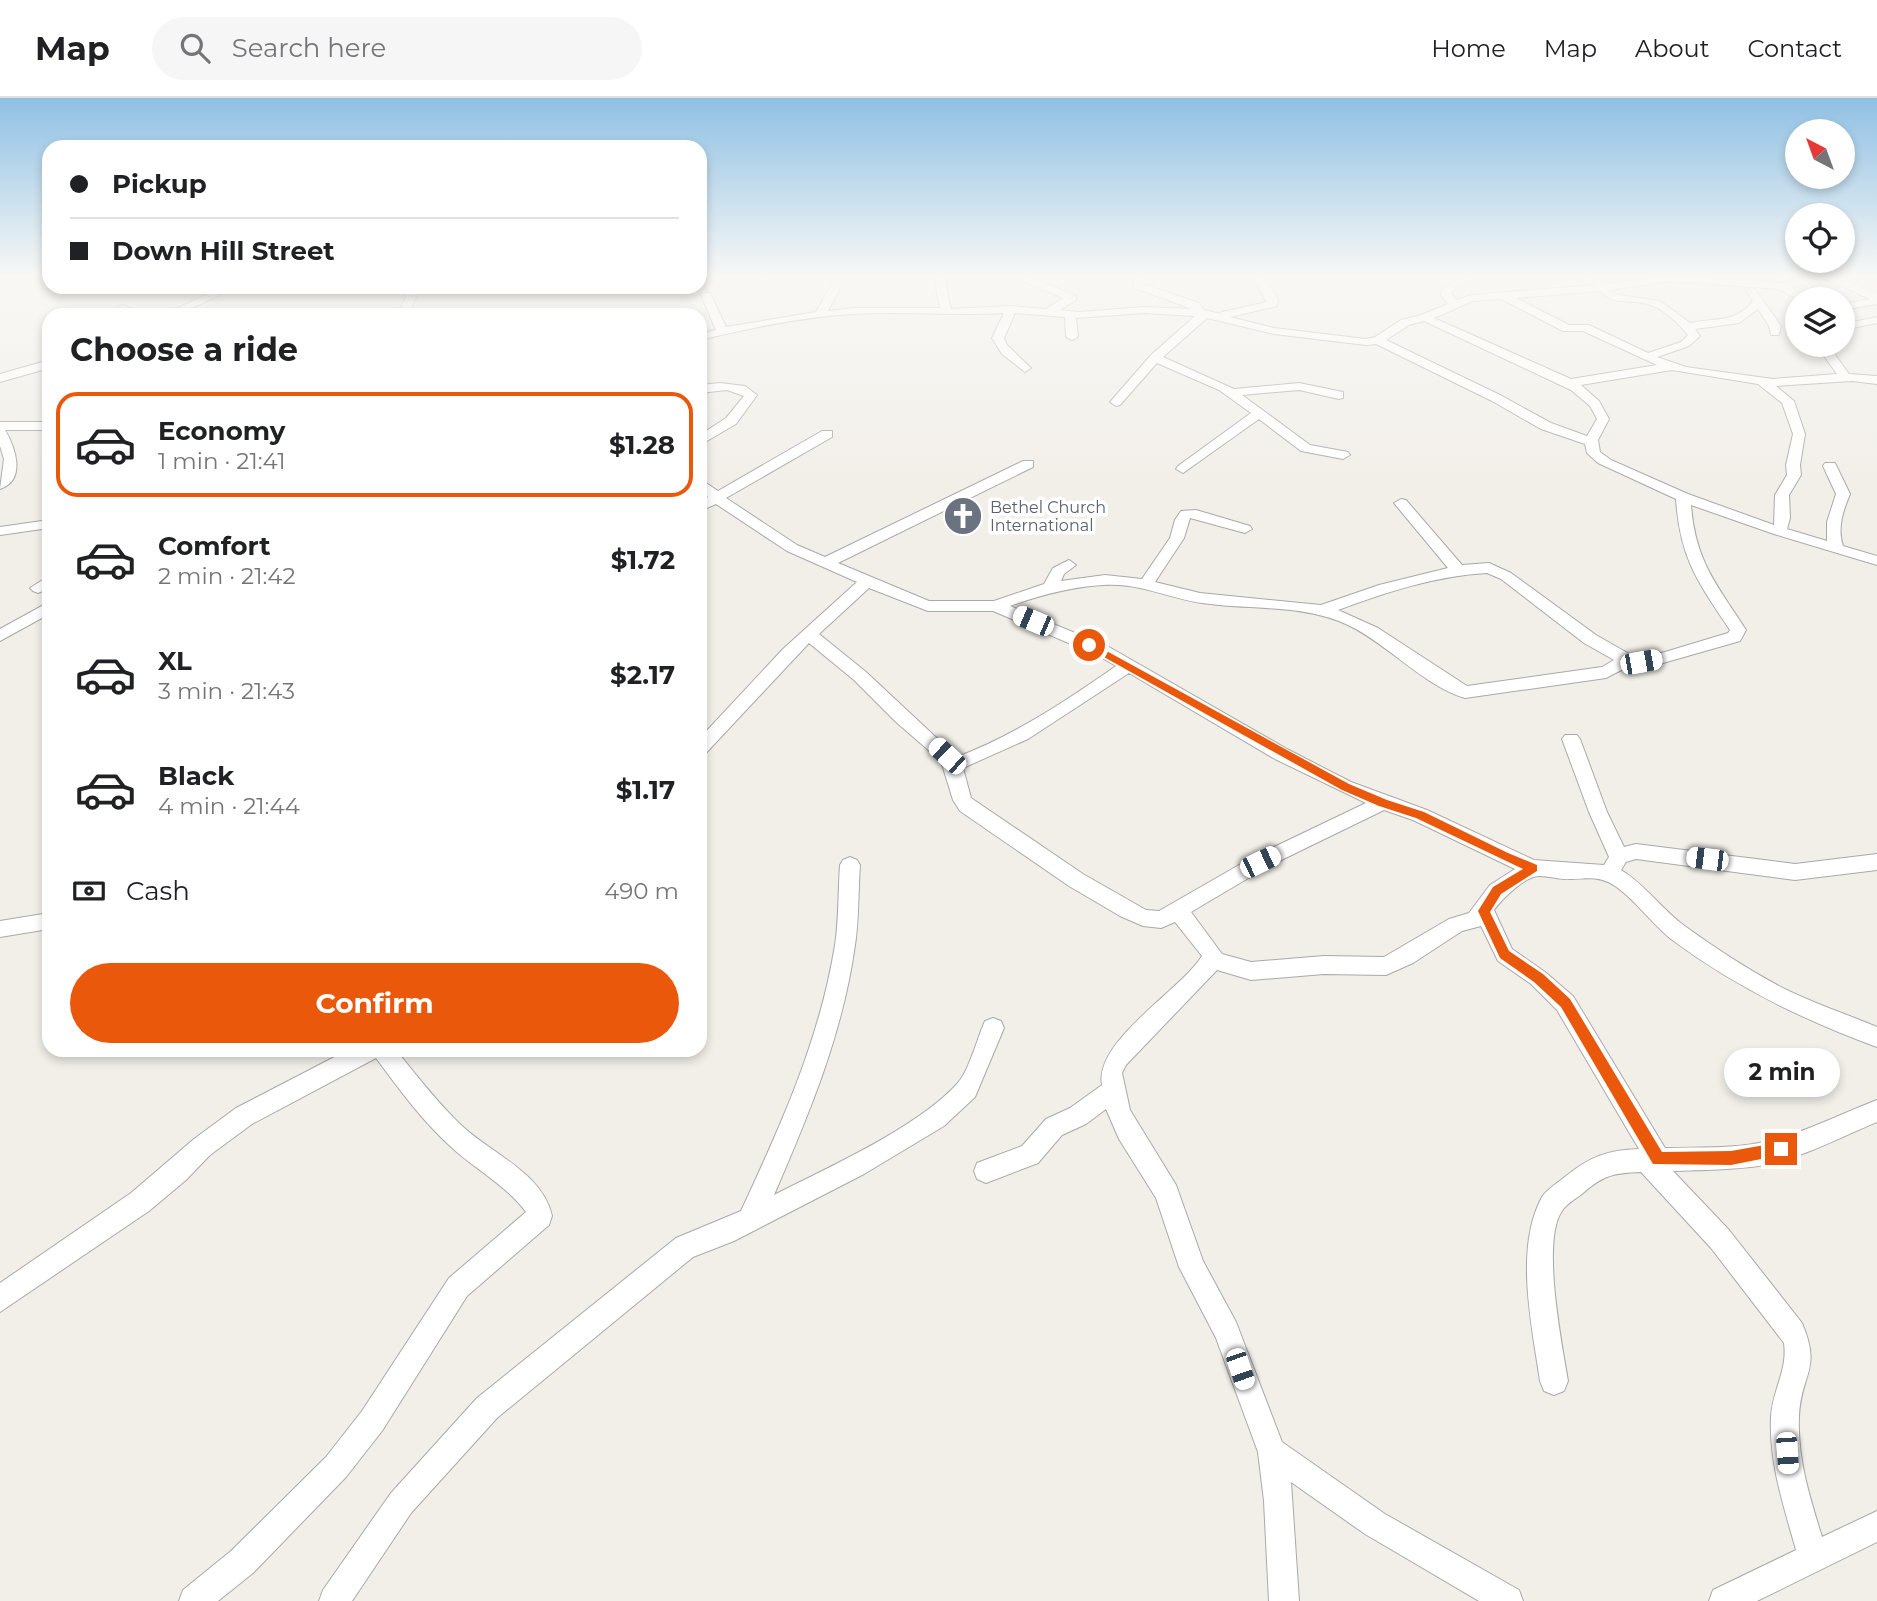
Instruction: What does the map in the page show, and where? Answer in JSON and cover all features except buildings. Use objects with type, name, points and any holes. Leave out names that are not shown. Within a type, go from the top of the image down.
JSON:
[{"type":"street","points":[[1002,345],[1025,368]]},
{"type":"street","points":[[1116,402],[1170,345]]},
{"type":"street","points":[[1388,345],[1546,426],[1592,443]]},
{"type":"street","points":[[1484,345],[1570,383],[1592,401],[1603,419],[1591,438],[1593,452],[1598,457],[1683,498],[1877,561]]},
{"type":"street","points":[[1623,345],[1669,367],[1763,383],[1845,377],[1877,380]]},
{"type":"street","points":[[1646,356],[1678,345]]},
{"type":"street","points":[[1831,357],[1845,377]]},
{"type":"street","points":[[1155,358],[1232,393],[1257,415],[1306,448],[1343,455]]},
{"type":"street","points":[[0,378],[42,366]]},
{"type":"street","points":[[1570,383],[1669,367]]},
{"type":"street","points":[[1763,383],[1788,401],[1798,426],[1797,450],[1792,467],[1794,475],[1782,495],[1783,518],[1780,530]]},
{"type":"street","points":[[1232,393],[1311,386],[1339,395]]},
{"type":"street","points":[[707,389],[737,388],[745,390],[751,396],[731,421],[707,436]]},
{"type":"street","points":[[1183,470],[1257,415]]},
{"type":"street","points":[[0,426],[42,426]]},
{"type":"street","points":[[0,432],[12,460],[8,478],[0,485]]},
{"type":"street","points":[[707,503],[827,433]]},
{"type":"street","points":[[827,562],[1028,464]]},
{"type":"street","points":[[1830,466],[1843,494],[1835,512],[1832,538],[1838,549]]},
{"type":"street","points":[[707,489],[792,548],[928,606],[995,606],[1050,587],[1104,580],[1146,585],[1200,598],[1322,610],[1343,617],[1378,636],[1465,692],[1606,672],[1627,660]]},
{"type":"street","points":[[1322,610],[1384,588],[1480,567],[1496,570],[1590,639],[1627,660],[1656,660],[1737,634],[1738,631],[1699,572],[1685,525],[1683,498]]},
{"type":"street","points":[[1401,503],[1458,570]]},
{"type":"street","points":[[1146,585],[1174,545],[1186,514],[1196,514],[1245,529]]},
{"type":"street","points":[[0,531],[42,525]]},
{"type":"street","points":[[1050,587],[1058,571],[1069,565]]},
{"type":"street","points":[[707,741],[769,673],[867,581]]},
{"type":"street","points":[[995,606],[1075,638],[1281,754],[1383,803],[1420,815],[1504,857],[1533,868],[1568,872],[1592,870],[1614,865],[1626,853],[1646,852],[1795,872],[1877,862]]},
{"type":"street","points":[[0,636],[42,611]]},
{"type":"street","points":[[809,635],[947,756],[953,765],[962,800],[967,806],[1076,880],[1143,918],[1157,921],[1179,911],[1260,862],[1383,803]]},
{"type":"street","points":[[953,765],[981,754],[1073,704],[1129,666]]},
{"type":"street","points":[[1571,739],[1614,865],[1626,883],[1651,910],[1677,932],[1772,993],[1877,1037]]},
{"type":"street","points":[[750,1219],[797,1115],[834,1003],[845,944],[850,865]]},
{"type":"street","points":[[1213,960],[1251,971],[1324,965],[1386,966],[1406,957],[1456,925],[1476,919],[1497,891],[1533,868]]},
{"type":"street","points":[[1179,911],[1212,953],[1213,960]]},
{"type":"street","points":[[1484,911],[1505,955],[1538,978],[1565,1003],[1651,1159],[1720,1239],[1793,1332],[1800,1347],[1800,1364],[1786,1409],[1787,1458],[1812,1556]]},
{"type":"street","points":[[0,929],[42,922]]},
{"type":"street","points":[[1213,960],[1118,1058],[1111,1073],[1112,1091],[1127,1130],[1167,1194],[1192,1267],[1227,1331],[1272,1452],[1279,1501],[1284,1601]]},
{"type":"street","points":[[334,1601],[401,1503],[487,1408],[685,1247],[725,1232],[856,1166],[954,1104],[967,1090],[993,1028]]},
{"type":"street","points":[[0,1299],[140,1202],[224,1129],[356,1057]]},
{"type":"street","points":[[194,1601],[242,1562],[336,1467],[372,1421],[458,1287],[540,1216],[539,1209],[513,1181],[460,1142],[444,1126],[389,1057]]},
{"type":"street","points":[[986,1171],[1030,1156],[1054,1127],[1079,1116],[1112,1091]]},
{"type":"street","points":[[1554,1381],[1542,1302],[1541,1236],[1552,1203],[1590,1172],[1613,1161],[1731,1158],[1767,1153],[1795,1145],[1877,1111]]},
{"type":"street","points":[[1272,1452],[1374,1524],[1508,1601]]},
{"type":"street","points":[[1724,1601],[1877,1526]]},
{"type":"place","name":"Bethel Church International","points":[[963,516]]},
{"type":"route","points":[[1089,645],[1167,686],[1281,754],[1345,787],[1420,815],[1504,857],[1533,868],[1497,891],[1484,911],[1505,955],[1538,978],[1565,1003],[1658,1159],[1731,1158],[1781,1149]]}]
